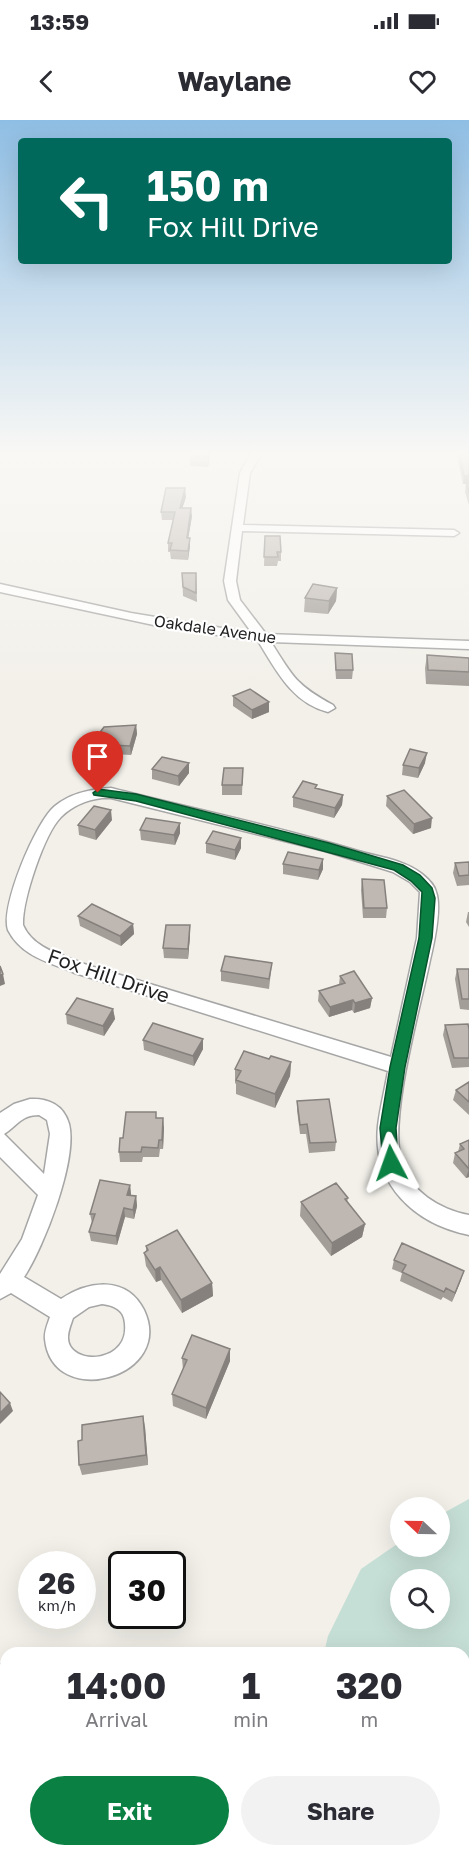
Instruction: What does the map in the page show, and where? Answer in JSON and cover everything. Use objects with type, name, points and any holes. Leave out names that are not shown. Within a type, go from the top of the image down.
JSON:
[{"type":"street","points":[[235,533],[230,581],[234,600],[262,638],[290,683],[301,693],[328,708]]},
{"type":"street","name":"Oakdale Avenue","points":[[0,588],[83,608],[262,638],[469,645]]},
{"type":"street","name":"Fox Hill Drive","points":[[398,1067],[81,969],[37,950],[26,942],[15,927],[14,914],[17,898],[49,821],[57,810],[74,800],[92,794],[120,794],[329,847],[399,868],[416,878],[428,891],[426,938],[398,1067],[388,1128],[391,1163],[406,1191],[428,1210],[454,1222],[469,1225]]},
{"type":"street","points":[[0,1127],[11,1113],[25,1107],[46,1109],[53,1114],[59,1126],[60,1146],[42,1217],[28,1252],[5,1285],[63,1312]]},
{"type":"street","points":[[0,1141],[14,1160],[48,1191]]},
{"type":"shaded area","points":[[469,1499],[469,1647],[325,1647],[328,1636],[361,1569],[390,1549],[390,1557],[450,1557],[450,1509]]},
{"type":"building","points":[[170,533],[188,533],[187,538],[190,538],[188,551],[170,550],[172,543],[168,543]]},
{"type":"building","points":[[265,536],[280,536],[281,552],[277,552],[278,557],[264,557]]},
{"type":"building","points":[[182,573],[196,573],[196,593],[183,587]]},
{"type":"building","points":[[313,584],[337,588],[329,601],[305,598]]},
{"type":"building","points":[[335,653],[352,654],[353,670],[336,670]]},
{"type":"building","points":[[427,655],[469,658],[469,672],[428,670]]},
{"type":"building","points":[[250,689],[269,702],[252,710],[233,696]]},
{"type":"building","points":[[136,725],[130,746],[91,744],[104,727]]},
{"type":"building","points":[[410,749],[427,753],[419,768],[403,765]]},
{"type":"building","points":[[162,757],[189,763],[178,776],[152,769]]},
{"type":"building","points":[[224,768],[243,768],[242,785],[222,785]]},
{"type":"building","points":[[303,781],[317,785],[315,788],[343,795],[335,808],[293,797]]},
{"type":"building","points":[[404,790],[432,818],[414,824],[387,796]]},
{"type":"building","points":[[94,806],[111,810],[95,830],[78,825]]},
{"type":"building","points":[[146,818],[180,823],[174,835],[140,830]]},
{"type":"building","points":[[213,831],[241,838],[235,850],[206,843]]},
{"type":"building","points":[[288,852],[323,859],[319,870],[283,864]]},
{"type":"building","points":[[469,862],[469,875],[459,876],[455,863]]},
{"type":"building","points":[[362,879],[384,880],[387,908],[364,908]]},
{"type":"building","points":[[92,904],[133,924],[120,936],[78,916]]},
{"type":"building","points":[[166,925],[190,925],[188,949],[163,948]]},
{"type":"building","points":[[225,956],[272,963],[269,979],[221,971]]},
{"type":"building","points":[[457,969],[469,969],[469,999],[462,999]]},
{"type":"building","points":[[354,971],[372,998],[355,1003],[353,1000],[330,1007],[319,991],[345,983],[340,976]]},
{"type":"building","points":[[77,998],[113,1009],[103,1026],[66,1014]]},
{"type":"building","points":[[153,1023],[203,1039],[193,1056],[143,1040]]},
{"type":"building","points":[[468,1024],[469,1058],[454,1058],[445,1025]]},
{"type":"building","points":[[244,1051],[269,1059],[271,1056],[291,1062],[275,1094],[236,1080],[241,1071],[235,1069]]},
{"type":"building","points":[[469,1082],[469,1102],[456,1090]]},
{"type":"building","points":[[329,1099],[336,1142],[310,1143],[307,1124],[300,1125],[297,1101]]},
{"type":"building","points":[[126,1112],[156,1112],[156,1118],[163,1118],[162,1140],[159,1140],[158,1148],[142,1147],[141,1152],[119,1152]]},
{"type":"building","points":[[469,1140],[469,1169],[455,1153],[464,1149],[460,1144]]},
{"type":"building","points":[[100,1180],[130,1185],[127,1195],[136,1196],[133,1210],[124,1208],[116,1236],[89,1232],[95,1214],[90,1214]]},
{"type":"building","points":[[336,1183],[348,1198],[345,1199],[365,1224],[332,1243],[301,1202]]},
{"type":"building","points":[[177,1230],[212,1283],[181,1300],[160,1267],[155,1270],[144,1253],[148,1250],[146,1246]]},
{"type":"building","points":[[402,1243],[464,1271],[455,1293],[446,1288],[444,1292],[402,1272],[406,1265],[394,1260]]},
{"type":"building","points":[[192,1335],[230,1349],[206,1408],[172,1394],[187,1360],[182,1358]]},
{"type":"building","points":[[0,1392],[10,1403],[0,1413]]},
{"type":"building","points":[[143,1416],[146,1455],[79,1465],[78,1441],[82,1440],[82,1425]]},
{"type":"route","points":[[98,793],[136,798],[329,847],[399,868],[416,878],[428,891],[426,938],[398,1067],[388,1128],[391,1163]]}]
